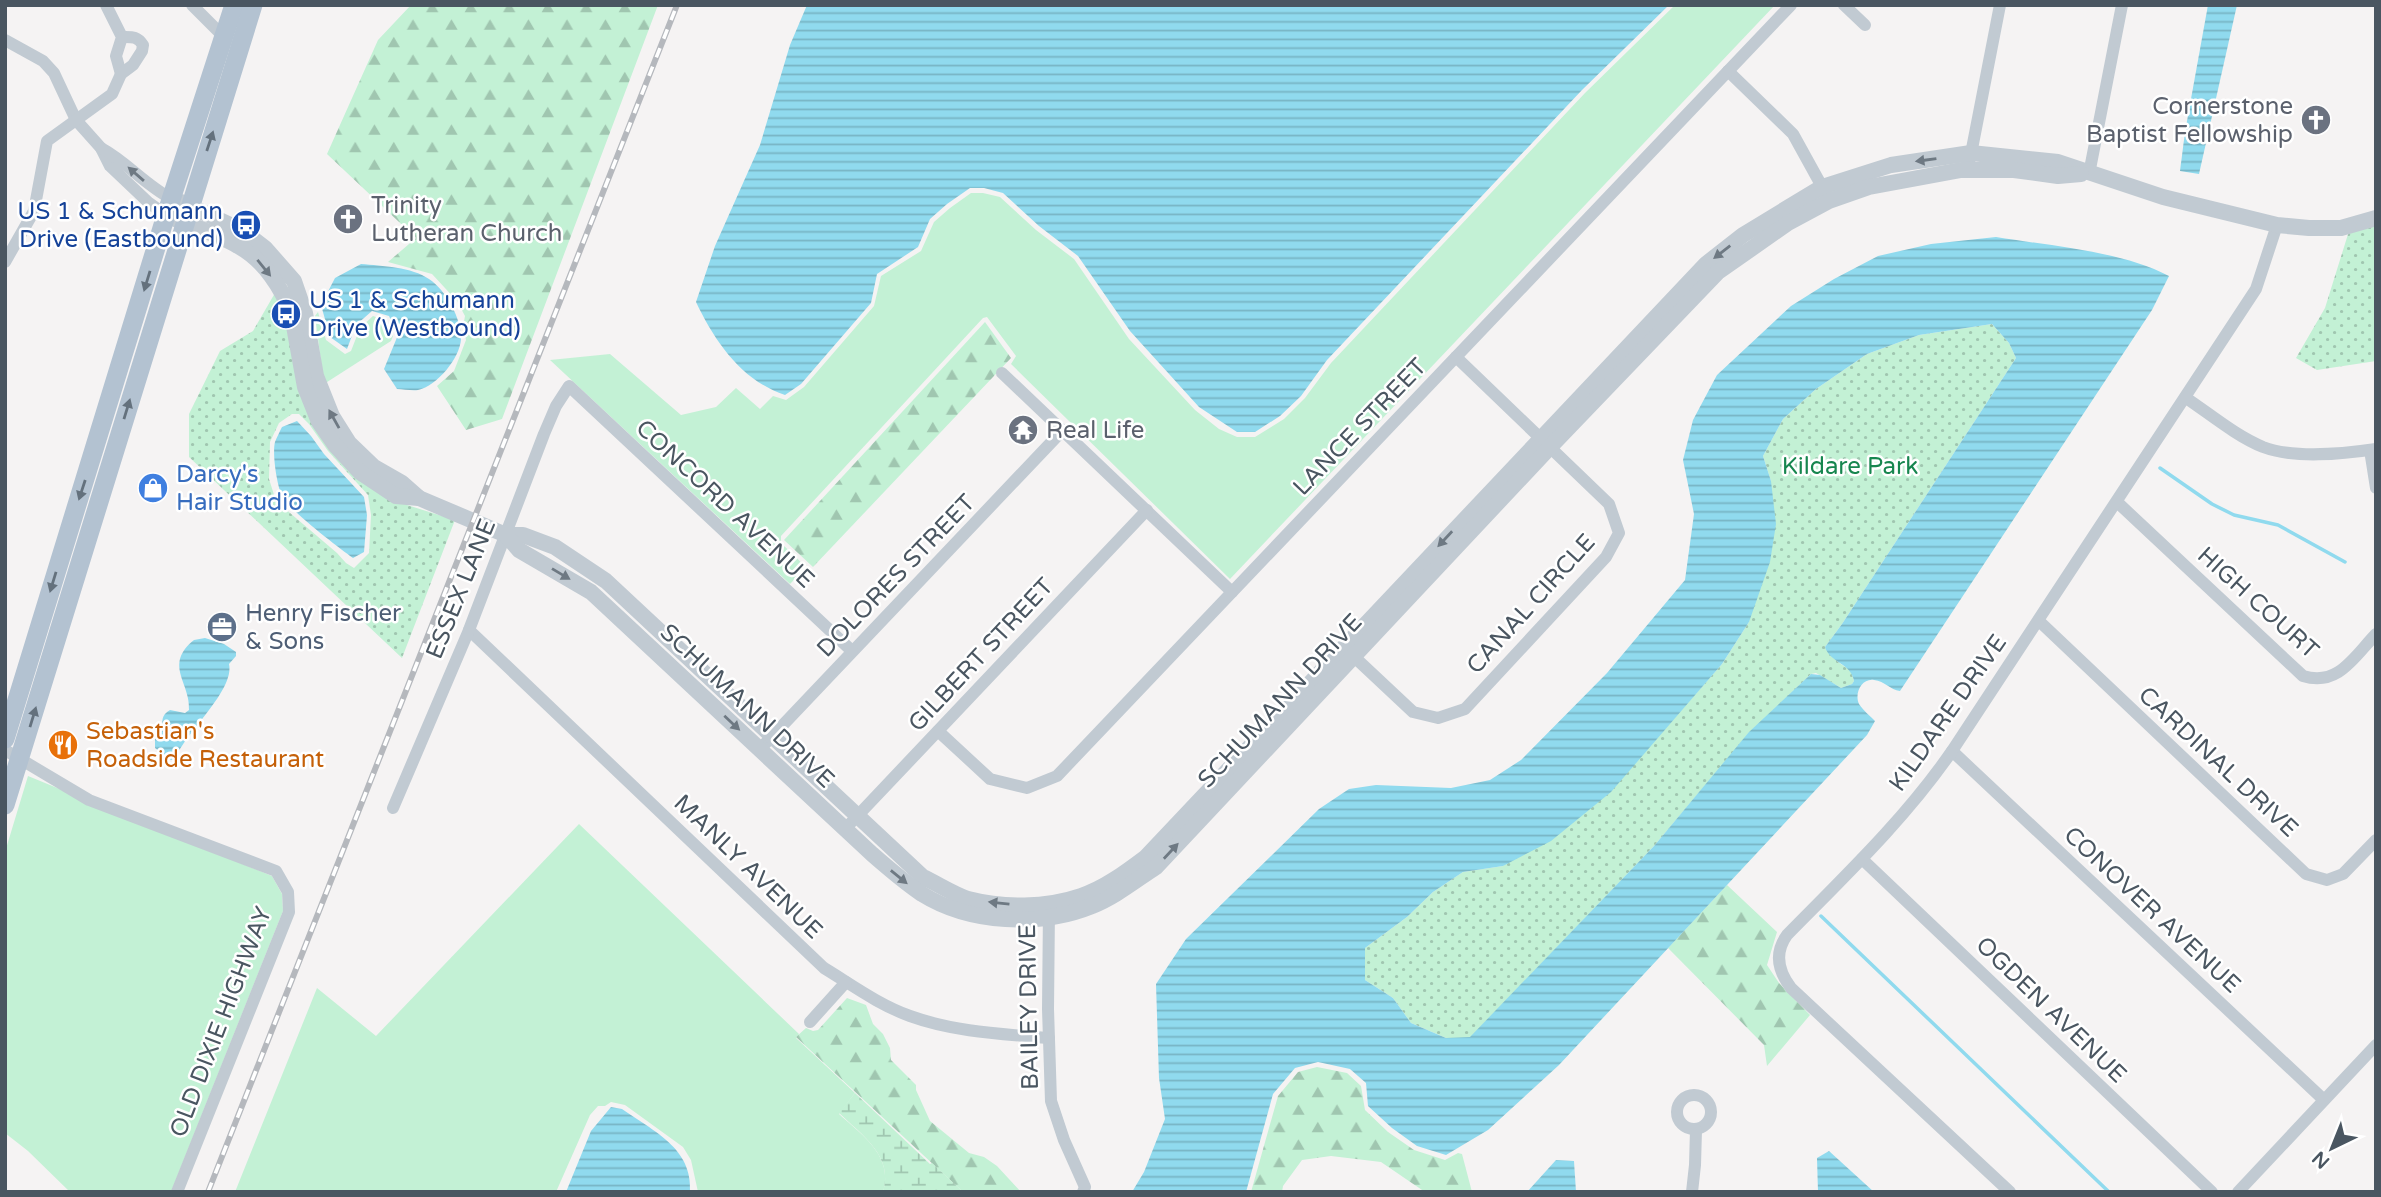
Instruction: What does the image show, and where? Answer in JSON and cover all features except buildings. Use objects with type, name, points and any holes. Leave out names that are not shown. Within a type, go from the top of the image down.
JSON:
[{"type":"main road","points":[[5,805],[13,754],[178,211],[234,5]]},
{"type":"main road","points":[[5,738],[178,211],[253,5]]},
{"type":"street","points":[[106,5],[122,37],[116,56],[121,74]]},
{"type":"street","points":[[192,5],[224,37]]},
{"type":"street","name":"LANCE STREET","points":[[938,731],[990,779],[1027,788],[1057,776],[1791,5]]},
{"type":"street","points":[[1844,5],[1865,25]]},
{"type":"street","points":[[1967,170],[2000,5]]},
{"type":"street","points":[[2089,174],[2122,5]]},
{"type":"street","points":[[5,262],[34,211],[47,141],[112,94],[121,74],[134,65],[142,51],[143,45],[139,39],[133,36],[122,37]]},
{"type":"street","points":[[5,40],[43,61],[54,73],[76,120],[101,148],[110,166],[149,203],[178,211]]},
{"type":"street","points":[[1728,71],[1793,134],[1826,194]]},
{"type":"street","name":"SCHUMANN DRIVE","points":[[178,211],[250,237],[265,248],[294,281],[305,313],[316,376],[332,416],[349,443],[374,467],[402,483],[419,498],[506,535],[523,535],[555,547],[606,581],[772,736],[905,882],[949,907],[1002,919],[1094,906],[1156,867],[1349,651],[1545,443],[1718,272],[1826,194],[1891,165],[1971,153],[2057,162],[2163,197],[2277,225],[2341,228],[2376,218]]},
{"type":"street","name":"SCHUMANN DRIVE","points":[[1826,194],[1919,176],[1967,170],[2014,170],[2059,176],[2089,174]]},
{"type":"street","name":"KILDARE DRIVE","points":[[2010,1192],[1791,988],[1782,975],[1778,957],[1784,939],[1862,859],[1928,785],[1952,751],[2256,289],[2277,225]]},
{"type":"street","name":"CANAL CIRCLE","points":[[1349,651],[1413,712],[1438,718],[1465,709],[1606,557],[1619,533],[1609,504],[1456,357]]},
{"type":"street","points":[[1002,373],[1232,592]]},
{"type":"street","name":"ESSEX LANE","points":[[393,808],[469,630],[544,434],[556,406],[569,386]]},
{"type":"street","name":"CONCORD AVENUE","points":[[569,386],[852,651]]},
{"type":"street","points":[[2186,398],[2253,442],[2274,450],[2303,454],[2373,449],[2376,488]]},
{"type":"street","name":"DOLORES STREET","points":[[760,749],[1062,431]]},
{"type":"street","name":"HIGH COURT","points":[[2117,502],[2303,676],[2317,680],[2337,675],[2376,634]]},
{"type":"street","name":"GILBERT STREET","points":[[851,823],[1147,510]]},
{"type":"street","name":"SCHUMANN DRIVE","points":[[506,535],[519,550],[594,595],[760,749],[851,823]]},
{"type":"street","points":[[594,595],[606,581]]},
{"type":"street","name":"CARDINAL DRIVE","points":[[2039,621],[2306,874],[2327,880],[2343,874],[2376,840]]},
{"type":"street","name":"MANLY AVENUE","points":[[469,630],[824,968],[875,1000],[911,1016],[964,1030],[1049,1038]]},
{"type":"street","points":[[676,670],[688,657]]},
{"type":"street","name":"CONOVER AVENUE","points":[[1952,751],[2324,1100]]},
{"type":"street","name":"OLD DIXIE HIGHWAY","points":[[13,754],[89,800],[276,871],[288,892],[289,912],[177,1192]]},
{"type":"street","name":"OGDEN AVENUE","points":[[1862,859],[2212,1192]]},
{"type":"street","name":"BAILEY DRIVE","points":[[1049,911],[1051,1101],[1084,1190]]},
{"type":"street","points":[[810,1022],[846,982]]},
{"type":"street","points":[[2238,1192],[2376,1045]]},
{"type":"street","points":[[1692,1192],[1696,1130]]},
{"type":"green space","points":[[411,5],[658,5],[502,419],[466,430],[437,386],[454,371],[466,340],[463,327],[465,316],[457,301],[432,274],[388,262],[416,238],[327,154],[378,40]]},
{"type":"green space","points":[[1675,5],[1775,5],[1230,579],[1011,364],[1016,356],[987,317],[983,318],[781,536],[781,543],[806,567],[790,584],[550,360],[610,354],[681,415],[716,407],[736,388],[760,409],[773,396],[786,400],[804,387],[874,306],[881,276],[921,251],[934,222],[950,208],[971,193],[983,193],[1000,197],[1036,230],[1074,259],[1129,339],[1195,410],[1219,429],[1237,437],[1255,437],[1284,419],[1305,398],[1331,363],[1585,93]]},
{"type":"green space","points":[[2376,225],[2376,361],[2317,370],[2296,358],[2325,308],[2349,231]]},
{"type":"green space","points":[[275,293],[287,317],[304,399],[407,505],[455,520],[402,658],[189,457],[189,414],[220,351],[253,331]],"holes":[[[292,414],[299,414],[368,495],[371,515],[369,553],[354,568],[276,501],[269,479],[270,442],[279,423]]]},
{"type":"green space","points":[[318,312],[326,340],[345,354],[351,351],[360,328],[373,316],[385,320],[393,336],[391,341],[324,384],[315,316]]},
{"type":"green space","points":[[985,322],[1011,358],[813,567],[784,540]]},
{"type":"green space","name":"Kildare Park","points":[[1992,324],[2009,343],[2016,358],[1825,647],[1838,662],[1851,671],[1854,681],[1852,684],[1841,688],[1816,673],[1811,674],[1749,733],[1654,846],[1470,1038],[1446,1038],[1411,1023],[1393,998],[1365,980],[1365,948],[1407,917],[1433,892],[1463,872],[1503,866],[1670,723],[1722,664],[1749,622],[1771,481],[1763,456],[1783,419],[1816,389],[1867,354],[1919,335]]},
{"type":"green space","points":[[28,776],[272,876],[282,894],[283,911],[171,1192],[70,1192],[28,1151],[5,1133],[5,852]]},
{"type":"green space","points":[[579,824],[799,1034],[796,1038],[855,1093],[839,1114],[866,1138],[880,1157],[885,1179],[883,1192],[698,1192],[691,1160],[683,1147],[625,1105],[611,1102],[598,1106],[590,1115],[556,1192],[235,1192],[317,988],[376,1036]]},
{"type":"green space","points":[[1727,885],[1777,932],[1767,965],[1779,983],[1810,1015],[1767,1066],[1764,1045],[1668,948]]},
{"type":"green space","points":[[847,998],[866,1005],[873,1024],[883,1034],[890,1048],[891,1060],[916,1085],[930,1121],[969,1153],[984,1157],[997,1166],[1021,1192],[963,1192],[796,1037],[806,1028],[818,1030]]},
{"type":"green space","points":[[1317,1067],[1347,1073],[1361,1086],[1365,1110],[1388,1132],[1414,1150],[1445,1160],[1458,1153],[1462,1154],[1472,1192],[1425,1192],[1381,1162],[1331,1156],[1302,1160],[1283,1186],[1282,1192],[1251,1192],[1278,1096],[1298,1072]]},
{"type":"green space","points":[[855,1093],[963,1192],[883,1192],[885,1179],[880,1157],[866,1138],[839,1113]]},
{"type":"water","points":[[807,5],[1669,5],[1582,90],[1327,360],[1301,396],[1280,416],[1255,432],[1237,432],[1199,407],[1130,331],[1078,256],[1039,226],[1003,193],[984,188],[970,188],[947,204],[930,219],[918,247],[877,274],[871,303],[801,384],[785,395],[770,389],[743,370],[721,345],[696,302],[715,246],[760,145],[790,45]]},
{"type":"water","points":[[2208,5],[2237,5],[2199,174],[2180,171]]},
{"type":"water","points":[[1996,237],[2108,255],[2169,276],[2152,310],[1900,691],[1874,680],[1866,681],[1860,687],[1859,704],[1875,721],[1867,735],[1559,1065],[1488,1130],[1446,1155],[1417,1146],[1368,1106],[1366,1083],[1350,1069],[1318,1062],[1295,1068],[1273,1094],[1246,1192],[1132,1192],[1144,1172],[1165,1119],[1159,1078],[1156,984],[1186,939],[1319,809],[1349,789],[1376,785],[1451,788],[1490,780],[1521,760],[1607,673],[1685,580],[1694,514],[1683,460],[1693,420],[1717,375],[1791,306],[1834,279],[1878,256],[1931,244]],"holes":[[[1992,324],[2009,343],[2016,358],[1825,647],[1831,657],[1849,670],[1854,681],[1852,684],[1841,688],[1820,675],[1811,674],[1749,732],[1654,846],[1470,1037],[1446,1038],[1411,1023],[1393,998],[1365,980],[1365,948],[1407,917],[1433,892],[1463,872],[1503,866],[1551,841],[1611,792],[1722,664],[1749,622],[1770,562],[1776,524],[1771,481],[1763,456],[1783,419],[1816,389],[1867,354],[1919,335]]]},
{"type":"water","points":[[361,264],[396,268],[422,275],[441,290],[452,306],[461,331],[460,346],[452,362],[433,383],[416,390],[397,389],[384,369],[398,335],[389,316],[372,311],[356,325],[347,349],[330,337],[321,305],[335,278]]},
{"type":"water","points":[[297,421],[364,497],[367,515],[364,552],[353,558],[304,519],[282,496],[278,485],[275,442],[282,427]]},
{"type":"water","points":[[205,638],[224,644],[236,652],[236,656],[229,664],[229,674],[217,699],[175,759],[171,760],[155,748],[155,738],[163,730],[163,719],[167,712],[170,710],[185,713],[189,710],[189,700],[179,666],[180,658],[194,640]]},
{"type":"water","points":[[611,1107],[622,1109],[669,1142],[685,1164],[690,1192],[566,1192],[591,1131]]},
{"type":"water","points":[[1829,1151],[1874,1192],[1818,1192],[1817,1158]]},
{"type":"water","points":[[1556,1160],[1574,1161],[1576,1192],[1527,1192]]},
{"type":"waterway","points":[[2160,468],[2212,504],[2234,515],[2278,525],[2345,562]]},
{"type":"waterway","points":[[1821,916],[2109,1192]]},
{"type":"railway","points":[[208,1192],[677,5]]},
{"type":"place","name":"Cornerstone Baptist Fellowship","points":[[2316,120]]},
{"type":"place","name":"Trinity Lutheran Church","points":[[348,219]]},
{"type":"place","name":"US 1 & Schumann Drive (Eastbound)","points":[[246,225]]},
{"type":"place","name":"US 1 & Schumann Drive (Westbound)","points":[[286,314]]},
{"type":"place","name":"Real Life","points":[[1023,430]]},
{"type":"place","name":"Darcy's Hair Studio","points":[[153,488]]},
{"type":"place","name":"Henry Fischer & Sons","points":[[222,627]]},
{"type":"place","name":"Sebastian's Roadside Restaurant","points":[[63,745]]}]
